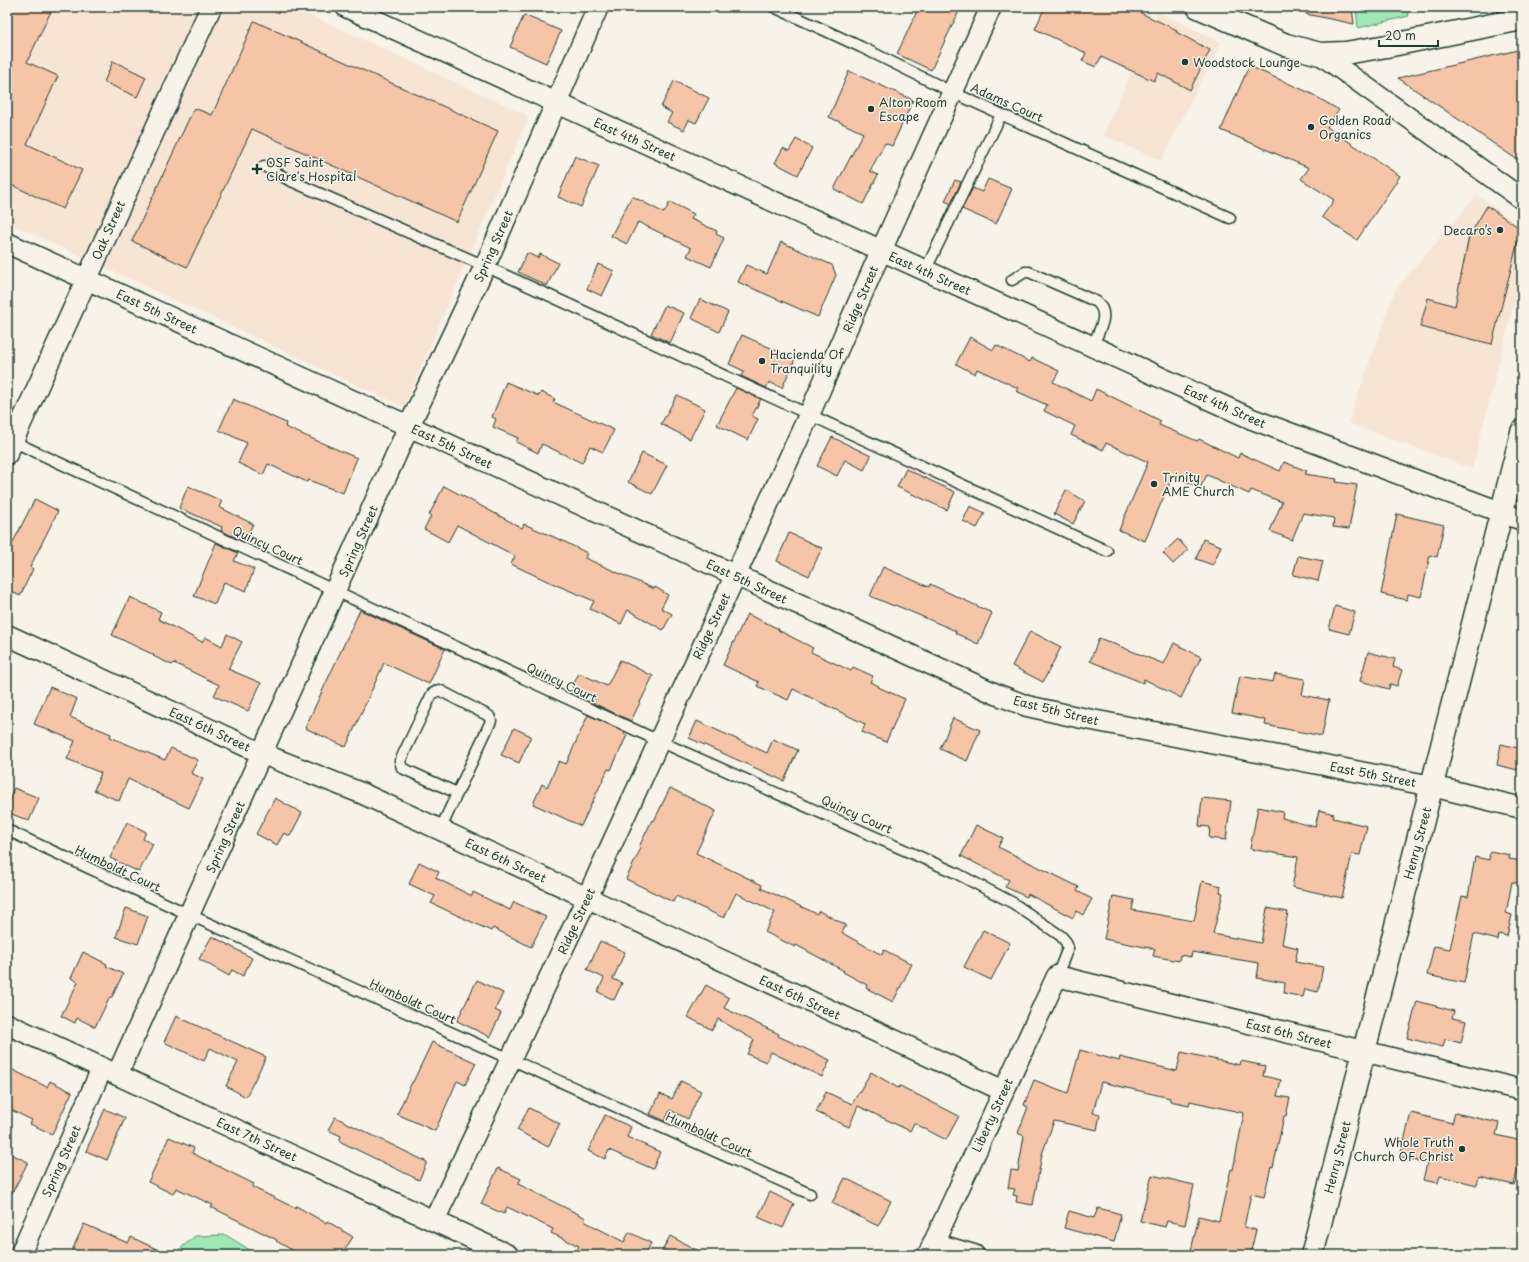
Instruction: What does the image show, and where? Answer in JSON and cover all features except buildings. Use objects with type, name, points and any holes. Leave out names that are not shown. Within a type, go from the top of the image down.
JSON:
[{"type":"street","name":"Oak Street","points":[[9,445],[87,279],[211,7]]},
{"type":"street","name":"East 4th Street","points":[[346,7],[1252,419],[1512,516]]},
{"type":"street","name":"Spring Street","points":[[20,1255],[110,1071],[190,915],[409,426],[485,266],[598,7]]},
{"type":"street","name":"Ridge Street","points":[[434,1221],[587,898],[734,575],[809,416],[880,251],[991,7]]},
{"type":"street","points":[[1198,7],[1286,45],[1320,54],[1387,46],[1522,19]]},
{"type":"street","points":[[1320,54],[1522,199]]},
{"type":"street","name":"East 5th Street","points":[[7,243],[996,694],[1027,706],[1432,786],[1522,808]]},
{"type":"street","name":"Henry Street","points":[[1312,1255],[1432,786],[1512,516],[1522,432]]},
{"type":"street","name":"East 6th Street","points":[[7,635],[263,754],[361,793],[1004,1091]]},
{"type":"street","name":"East 6th Street","points":[[1057,976],[1364,1050],[1522,1090]]},
{"type":"street","name":"Liberty Street","points":[[931,1249],[1057,976]]},
{"type":"street","name":"East 7th Street","points":[[7,1024],[508,1255]]},
{"type":"street","points":[[931,1249],[974,1255]]},
{"type":"lane","name":"Adams Court","points":[[774,7],[868,50],[1001,115],[1074,146],[1230,218]]},
{"type":"lane","points":[[925,271],[1001,115]]},
{"type":"lane","points":[[264,166],[289,180],[485,266],[809,416],[1107,551]]},
{"type":"lane","points":[[1012,280],[1025,272],[1029,272],[1097,302],[1102,307],[1104,318],[1092,347]]},
{"type":"lane","name":"Quincy Court","points":[[9,445],[335,591],[659,741],[940,866],[1013,903],[1061,936],[1066,942],[1068,948],[1057,976]]},
{"type":"lane","points":[[440,830],[491,721],[489,716],[439,690],[432,694],[400,762],[402,768],[457,793]]},
{"type":"lane","name":"Humboldt Court","points":[[7,830],[190,915],[810,1194]]},
{"type":"shaded area","name":"OSF Saint Clare's Hospital","points":[[7,7],[292,7],[529,116],[404,407],[7,222]]},
{"type":"shaded area","points":[[1158,12],[1221,42],[1161,161],[1103,135]]},
{"type":"shaded area","points":[[1477,195],[1522,228],[1522,273],[1472,469],[1348,423],[1395,290]]},
{"type":"green space","points":[[1356,7],[1406,7],[1409,16],[1358,28]]},
{"type":"green space","points":[[226,1235],[258,1255],[173,1255],[195,1236]]},
{"type":"place","name":"Woodstock Lounge","points":[[1185,62]]},
{"type":"place","name":"Alton Room Escape","points":[[871,109]]},
{"type":"place","name":"Golden Road Organics","points":[[1311,127]]},
{"type":"place","name":"OSF Saint Clare's Hospital","points":[[257,169]]},
{"type":"place","name":"Decaro’s","points":[[1500,230]]},
{"type":"place","name":"Hacienda Of Tranquility","points":[[762,361]]},
{"type":"place","name":"Trinity AME Church","points":[[1154,484]]},
{"type":"place","name":"Whole Truth Church OF Christ","points":[[1462,1149]]}]
